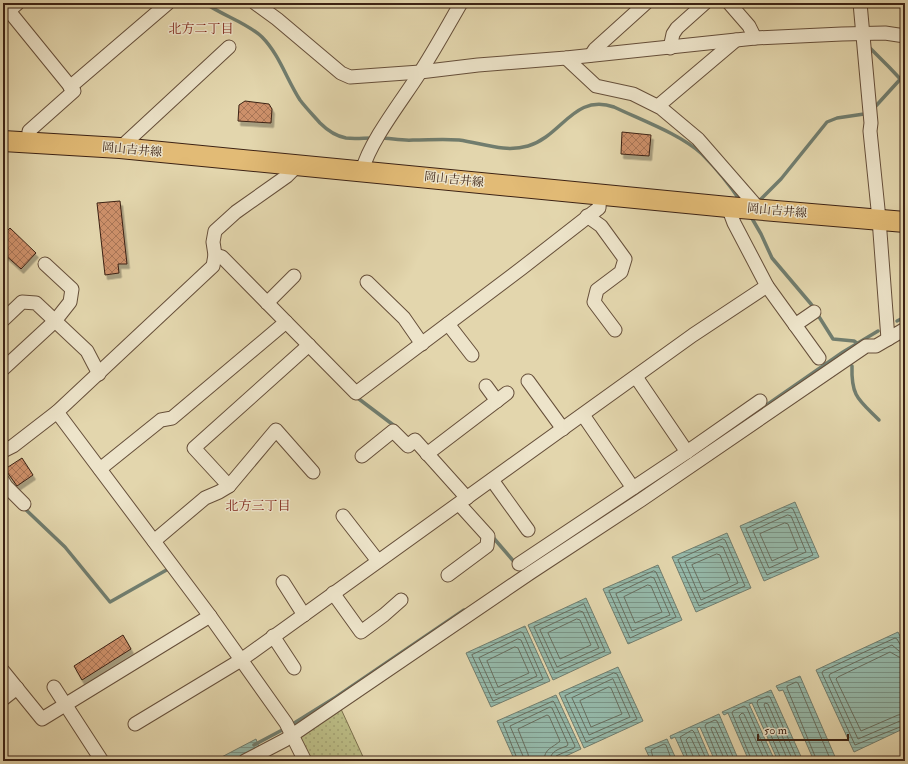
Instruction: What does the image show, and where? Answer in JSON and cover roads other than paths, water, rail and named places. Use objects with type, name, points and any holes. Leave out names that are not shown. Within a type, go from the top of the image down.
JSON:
[{"type":"main road","name":"岡山吉井線","points":[[3,141],[120,148],[905,222]]},
{"type":"street","points":[[18,3],[9,11],[74,91],[29,131],[29,142]]},
{"type":"street","points":[[255,3],[277,19],[341,73],[350,77],[420,72],[478,65],[670,48],[755,38],[884,33],[905,36]]},
{"type":"street","points":[[362,171],[365,161],[377,138],[420,72],[461,3]]},
{"type":"street","points":[[590,55],[646,3]]},
{"type":"street","points":[[670,48],[673,34],[677,28],[705,3]]},
{"type":"street","points":[[729,3],[749,26],[755,38]]},
{"type":"street","points":[[860,3],[888,339]]},
{"type":"street","points":[[70,87],[159,6]]},
{"type":"street","points":[[658,106],[736,40]]},
{"type":"street","points":[[120,148],[229,47]]},
{"type":"street","points":[[566,58],[596,86],[633,94],[658,106],[698,139],[748,207],[734,222],[767,286],[819,358]]},
{"type":"street","points":[[3,451],[13,446],[57,412],[213,266],[215,254],[213,242],[215,231],[248,203],[287,176],[296,165]]},
{"type":"street","points":[[215,254],[222,257],[267,303],[284,324],[356,393],[599,208],[600,194]]},
{"type":"street","points":[[588,216],[601,226],[625,260],[621,272],[596,290],[594,302],[615,330]]},
{"type":"street","points":[[3,369],[54,321],[70,302],[72,289],[45,264]]},
{"type":"street","points":[[267,303],[294,276]]},
{"type":"street","points":[[367,282],[404,318],[422,344]]},
{"type":"street","points":[[135,724],[238,662],[693,335],[767,286]]},
{"type":"street","points":[[3,320],[22,302],[36,303],[87,351],[99,374]]},
{"type":"street","points":[[795,325],[814,312]]},
{"type":"street","points":[[100,469],[161,420],[172,418],[284,324]]},
{"type":"street","points":[[448,324],[472,356]]},
{"type":"street","points":[[520,564],[549,553],[642,500],[866,346],[876,346],[905,330]]},
{"type":"street","points":[[229,486],[194,448],[307,347]]},
{"type":"street","points":[[636,377],[687,452]]},
{"type":"street","points":[[528,381],[563,429]]},
{"type":"street","points":[[428,454],[502,397],[486,386]]},
{"type":"street","points":[[245,761],[286,740],[289,729],[549,553],[633,488],[760,401]]},
{"type":"street","points":[[57,412],[154,541],[238,662],[289,729],[305,761]]},
{"type":"street","points":[[583,415],[633,488]]},
{"type":"street","points":[[154,541],[205,498],[229,486],[276,430],[313,472]]},
{"type":"street","points":[[362,456],[393,431],[408,446],[415,440],[428,454],[463,501],[488,536],[487,546],[448,575]]},
{"type":"street","points":[[492,480],[528,530]]},
{"type":"street","points":[[3,481],[24,504]]},
{"type":"street","points":[[343,516],[378,561]]},
{"type":"street","points":[[283,582],[304,614]]},
{"type":"street","points":[[333,593],[361,632],[401,600]]},
{"type":"street","points":[[3,671],[42,719],[207,618]]},
{"type":"street","points":[[273,636],[294,668]]},
{"type":"street","points":[[54,687],[102,761]]},
{"type":"street","points":[[3,699],[17,688]]},
{"type":"water","points":[[795,502],[819,557],[764,581],[740,526]]},
{"type":"water","points":[[727,533],[751,588],[696,612],[672,557]]},
{"type":"water","points":[[658,565],[682,620],[628,644],[603,589]]},
{"type":"water","points":[[586,598],[611,653],[553,680],[528,625]]},
{"type":"water","points":[[525,626],[550,681],[491,707],[466,653]]},
{"type":"water","points":[[898,632],[905,646],[905,728],[854,752],[816,670]]},
{"type":"water","points":[[618,667],[643,721],[584,748],[559,693]]},
{"type":"water","points":[[800,676],[836,759],[831,761],[814,761],[783,690],[779,691],[776,686]]},
{"type":"water","points":[[771,690],[803,761],[778,761],[752,703],[749,704],[775,761],[749,761],[728,713],[724,715],[722,712]]},
{"type":"water","points":[[556,695],[581,749],[555,761],[515,761],[497,721]]},
{"type":"water","points":[[719,714],[739,761],[715,761],[700,727],[697,728],[711,761],[686,761],[675,737],[671,739],[670,736]]},
{"type":"water","points":[[256,739],[259,747],[234,761],[214,761]]},
{"type":"water","points":[[667,739],[677,761],[651,761],[645,748]]},
{"type":"waterway","points":[[205,3],[249,27],[262,37],[278,59],[300,100],[325,128],[346,138],[373,138]]},
{"type":"waterway","points":[[870,48],[905,84]]},
{"type":"waterway","points":[[874,108],[905,74]]},
{"type":"waterway","points":[[379,138],[405,140],[459,140],[493,147],[519,148],[540,141],[578,111],[588,106],[600,104],[614,107],[683,140],[702,154],[718,171],[741,202]]},
{"type":"waterway","points":[[758,202],[781,179],[827,122],[837,118],[864,114],[867,112]]},
{"type":"waterway","points":[[750,215],[772,258],[811,304],[833,339],[854,341],[858,344]]},
{"type":"waterway","points":[[897,321],[905,317]]},
{"type":"waterway","points":[[700,451],[843,352],[878,331]]},
{"type":"waterway","points":[[852,366],[853,385],[855,391],[861,402],[879,420]]},
{"type":"waterway","points":[[355,396],[396,427]]},
{"type":"waterway","points":[[540,558],[686,460]]},
{"type":"waterway","points":[[23,507],[65,547],[110,602],[170,568]]},
{"type":"waterway","points":[[491,535],[516,564]]},
{"type":"waterway","points":[[291,725],[336,697],[464,610]]},
{"type":"waterway","points":[[254,745],[286,728]]},
{"type":"district","name":"北方二丁目","points":[[201,29]]},
{"type":"district","name":"北方三丁目","points":[[258,506]]}]
